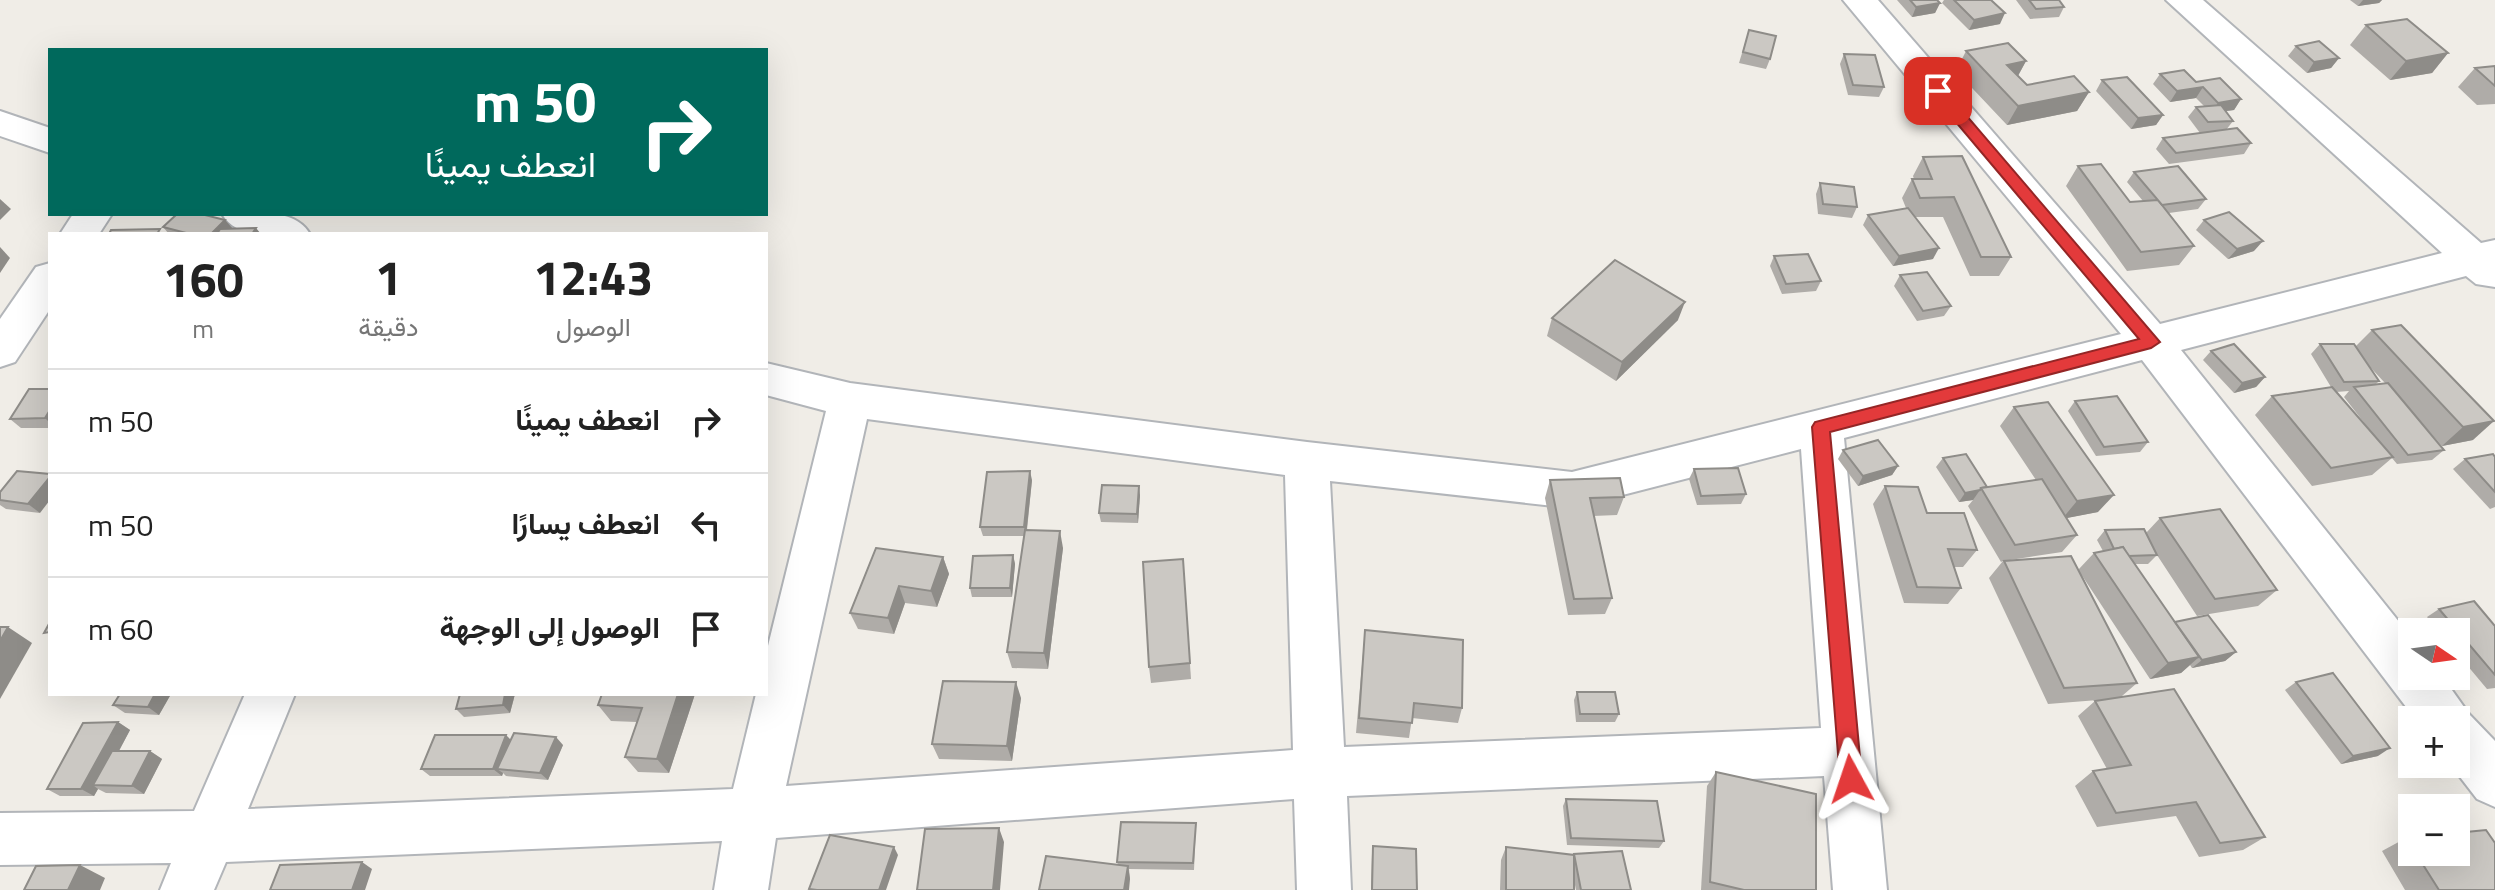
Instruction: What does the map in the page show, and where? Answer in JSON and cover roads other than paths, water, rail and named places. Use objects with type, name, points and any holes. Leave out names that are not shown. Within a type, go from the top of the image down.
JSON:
[{"type":"street","points":[[1860,0],[2151,342],[2398,658]]},
{"type":"street","points":[[2183,0],[2488,264]]},
{"type":"street","points":[[0,123],[48,140]]},
{"type":"street","points":[[246,216],[286,232]]},
{"type":"street","points":[[768,380],[850,400],[1307,460],[1572,490],[2151,342],[2488,264]]},
{"type":"street","points":[[0,351],[48,280]]},
{"type":"street","points":[[741,890],[753,814],[850,400]]},
{"type":"street","points":[[1821,427],[1860,890]]},
{"type":"street","points":[[1307,460],[1324,890]]},
{"type":"street","points":[[2423,690],[2436,706]]},
{"type":"street","points":[[187,890],[269,696]]},
{"type":"street","points":[[2470,750],[2495,782]]},
{"type":"street","points":[[0,839],[209,837],[753,814],[1319,773],[1849,751]]}]
